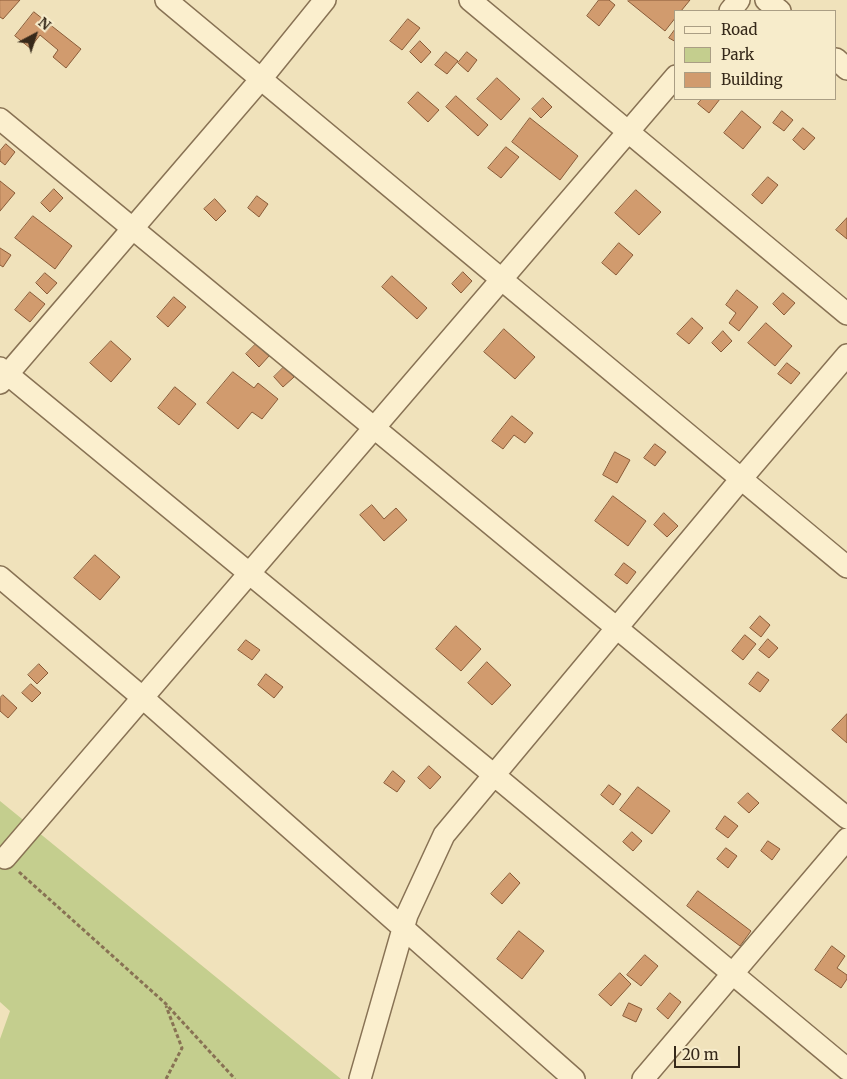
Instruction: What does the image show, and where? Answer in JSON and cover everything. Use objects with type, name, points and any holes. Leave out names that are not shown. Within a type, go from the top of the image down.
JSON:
[{"type":"street","points":[[166,0],[847,566]]},
{"type":"street","points":[[325,0],[261,79],[2,375],[249,573],[847,1069]]},
{"type":"street","points":[[470,0],[847,314]]},
{"type":"street","points":[[731,10],[739,0]]},
{"type":"street","points":[[766,0],[779,10]]},
{"type":"street","points":[[837,60],[847,69]]},
{"type":"street","points":[[5,858],[674,78]]},
{"type":"street","points":[[0,119],[847,818]]},
{"type":"street","points":[[360,1079],[407,915],[444,834],[847,355]]},
{"type":"street","points":[[0,577],[143,698],[574,1079]]},
{"type":"street","points":[[643,1079],[847,840]]},
{"type":"path","points":[[5,858],[165,1003],[235,1079]]},
{"type":"path","points":[[165,1003],[182,1048],[166,1079]]},
{"type":"green space","points":[[0,801],[341,1079],[0,1079],[0,1039],[10,1011],[0,1002]]},
{"type":"building","points":[[0,0],[20,0],[3,19],[0,17]]},
{"type":"building","points":[[599,0],[609,0],[615,5],[599,26],[587,16]]},
{"type":"building","points":[[690,0],[682,10],[674,10],[674,20],[665,31],[628,1]]},
{"type":"building","points":[[34,12],[81,49],[66,68],[53,57],[58,50],[40,35],[30,48],[15,36]]},
{"type":"building","points":[[408,19],[420,28],[402,50],[390,41]]},
{"type":"building","points":[[674,31],[674,41],[669,38]]},
{"type":"building","points":[[420,41],[431,52],[421,63],[410,52]]},
{"type":"building","points":[[446,52],[458,61],[447,74],[435,65]]},
{"type":"building","points":[[467,52],[477,60],[468,72],[458,63]]},
{"type":"building","points":[[497,78],[520,99],[501,120],[477,99]]},
{"type":"building","points":[[418,92],[439,110],[428,122],[408,103]]},
{"type":"building","points":[[456,96],[488,125],[478,136],[446,107]]},
{"type":"building","points":[[543,98],[552,107],[541,118],[532,109]]},
{"type":"building","points":[[701,100],[719,100],[709,113],[698,104]]},
{"type":"building","points":[[742,111],[761,127],[743,149],[724,133]]},
{"type":"building","points":[[782,111],[793,120],[784,131],[773,123]]},
{"type":"building","points":[[530,118],[578,156],[560,180],[512,142]]},
{"type":"building","points":[[803,128],[815,138],[804,150],[793,140]]},
{"type":"building","points":[[6,144],[15,152],[5,165],[0,161],[0,151]]},
{"type":"building","points":[[506,147],[519,157],[501,178],[488,168]]},
{"type":"building","points":[[768,177],[778,185],[762,204],[752,195]]},
{"type":"building","points":[[0,181],[15,193],[0,211]]},
{"type":"building","points":[[54,189],[63,198],[50,212],[41,203]]},
{"type":"building","points":[[636,190],[661,212],[639,235],[615,213]]},
{"type":"building","points":[[257,196],[268,204],[259,217],[248,208]]},
{"type":"building","points":[[215,199],[226,211],[216,221],[204,209]]},
{"type":"building","points":[[33,216],[72,246],[55,269],[15,238]]},
{"type":"building","points":[[847,218],[847,239],[836,230]]},
{"type":"building","points":[[619,243],[633,255],[616,275],[602,263]]},
{"type":"building","points":[[0,248],[11,255],[3,267],[0,265]]},
{"type":"building","points":[[463,272],[472,281],[461,293],[452,284]]},
{"type":"building","points":[[45,273],[57,283],[47,294],[36,283]]},
{"type":"building","points":[[392,276],[427,308],[417,319],[382,287]]},
{"type":"building","points":[[737,290],[758,307],[739,331],[729,323],[736,313],[726,305]]},
{"type":"building","points":[[30,292],[45,304],[30,322],[15,310]]},
{"type":"building","points":[[783,293],[795,303],[784,315],[773,304]]},
{"type":"building","points":[[174,297],[186,307],[168,327],[157,317]]},
{"type":"building","points":[[692,318],[703,328],[689,344],[677,334]]},
{"type":"building","points":[[766,323],[792,346],[775,366],[748,343]]},
{"type":"building","points":[[504,329],[535,357],[515,379],[484,352]]},
{"type":"building","points":[[723,331],[732,341],[721,352],[712,343]]},
{"type":"building","points":[[111,341],[131,359],[111,382],[90,363]]},
{"type":"building","points":[[256,344],[269,356],[259,367],[246,354]]},
{"type":"building","points":[[787,363],[800,373],[791,384],[778,374]]},
{"type":"building","points":[[284,367],[294,377],[283,387],[274,377]]},
{"type":"building","points":[[233,372],[254,388],[258,383],[278,399],[262,419],[252,412],[238,429],[207,403]]},
{"type":"building","points":[[175,387],[196,404],[179,425],[158,408]]},
{"type":"building","points":[[512,416],[533,433],[525,443],[514,435],[503,449],[492,441]]},
{"type":"building","points":[[655,444],[666,452],[655,466],[644,458]]},
{"type":"building","points":[[615,452],[630,460],[617,483],[603,475]]},
{"type":"building","points":[[613,496],[646,521],[628,546],[595,521]]},
{"type":"building","points":[[372,505],[384,519],[396,508],[407,520],[384,541],[360,515]]},
{"type":"building","points":[[664,513],[678,526],[667,537],[654,525]]},
{"type":"building","points":[[95,555],[120,577],[100,600],[74,578]]},
{"type":"building","points":[[624,563],[636,572],[627,584],[615,575]]},
{"type":"building","points":[[760,616],[770,625],[761,637],[750,628]]},
{"type":"building","points":[[456,626],[481,649],[461,671],[436,649]]},
{"type":"building","points":[[745,635],[756,644],[743,660],[732,651]]},
{"type":"building","points":[[768,639],[778,648],[769,658],[759,650]]},
{"type":"building","points":[[246,640],[260,650],[252,660],[238,650]]},
{"type":"building","points":[[487,662],[511,685],[492,705],[468,683]]},
{"type":"building","points":[[39,664],[48,673],[37,684],[28,675]]},
{"type":"building","points":[[758,672],[769,680],[760,692],[749,684]]},
{"type":"building","points":[[266,674],[283,687],[274,698],[258,685]]},
{"type":"building","points":[[31,684],[41,693],[32,702],[22,693]]},
{"type":"building","points":[[3,695],[17,708],[8,718],[0,711],[0,698]]},
{"type":"building","points":[[847,714],[847,743],[832,730]]},
{"type":"building","points":[[429,766],[441,777],[430,789],[418,778]]},
{"type":"building","points":[[393,771],[405,781],[397,792],[384,783]]},
{"type":"building","points":[[609,785],[621,794],[613,805],[601,795]]},
{"type":"building","points":[[638,787],[670,811],[652,834],[620,810]]},
{"type":"building","points":[[748,793],[759,803],[749,813],[738,803]]},
{"type":"building","points":[[725,816],[738,826],[728,838],[716,829]]},
{"type":"building","points":[[632,832],[642,841],[633,851],[623,842]]},
{"type":"building","points":[[768,841],[780,849],[772,860],[761,851]]},
{"type":"building","points":[[726,848],[737,856],[728,868],[717,859]]},
{"type":"building","points":[[510,873],[520,883],[502,904],[491,894]]},
{"type":"building","points":[[698,891],[751,931],[740,946],[687,906]]},
{"type":"building","points":[[519,931],[544,951],[522,979],[497,959]]},
{"type":"building","points":[[832,946],[845,956],[837,968],[847,975],[847,979],[841,988],[815,970]]},
{"type":"building","points":[[645,955],[658,966],[641,986],[627,975]]},
{"type":"building","points":[[620,973],[631,984],[611,1006],[599,995]]},
{"type":"building","points":[[670,993],[681,1002],[668,1019],[657,1009]]},
{"type":"building","points":[[629,1003],[642,1009],[636,1022],[623,1016]]}]
